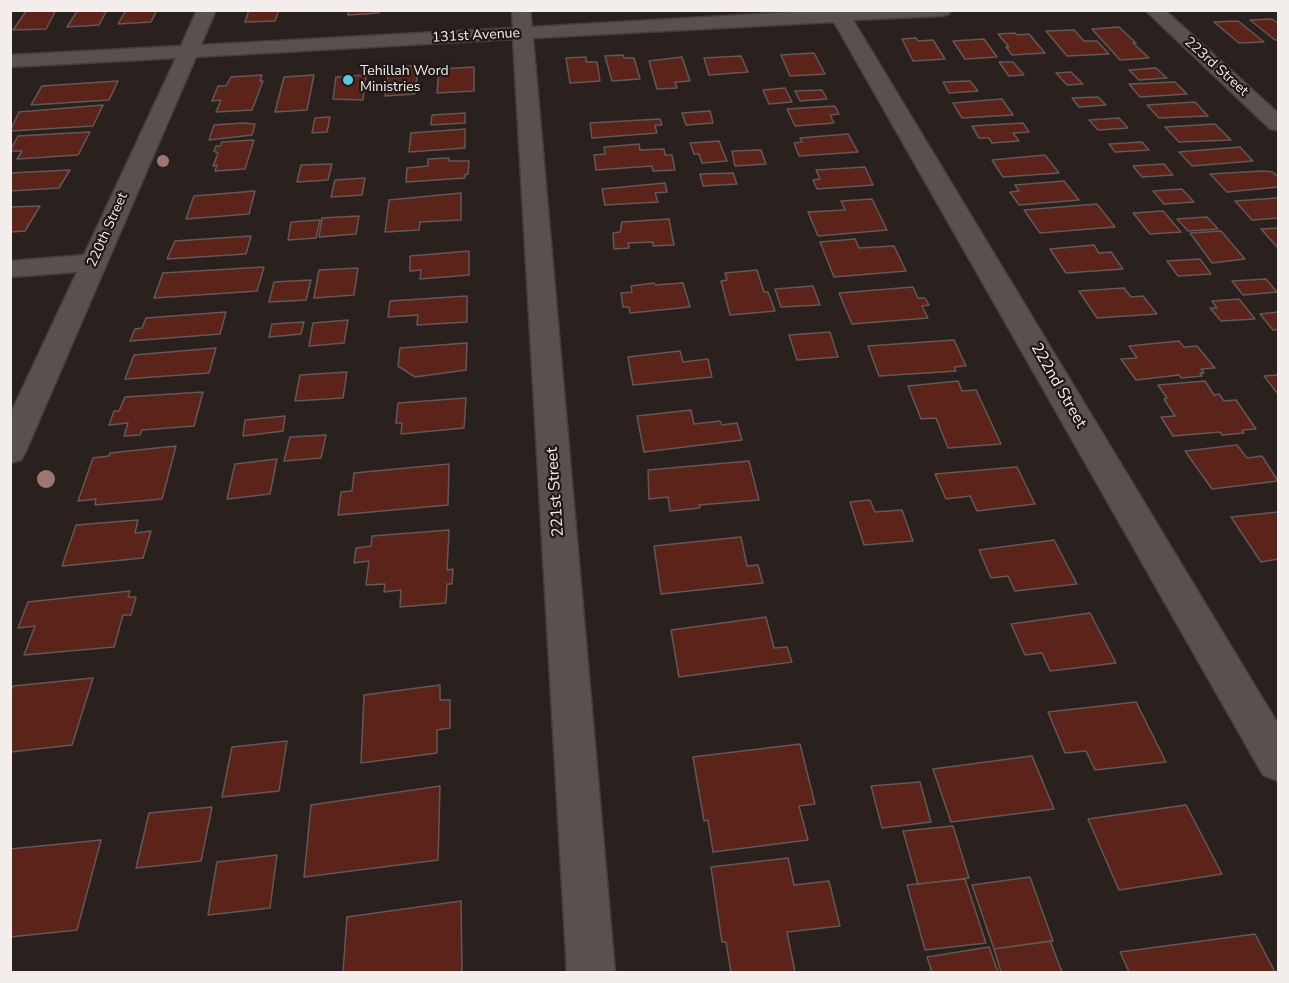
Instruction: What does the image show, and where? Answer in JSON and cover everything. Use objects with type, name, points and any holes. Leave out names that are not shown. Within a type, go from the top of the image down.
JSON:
[{"type":"street","name":"220th Street","points":[[10,451],[207,10]]},
{"type":"street","name":"131st Avenue","points":[[10,61],[189,51],[521,22],[942,10]]},
{"type":"street","name":"223rd Street","points":[[1154,10],[1278,124]]},
{"type":"street","name":"222nd Street","points":[[839,14],[1278,761]]},
{"type":"street","name":"221st Street","points":[[521,22],[591,972]]},
{"type":"street","points":[[10,269],[93,263]]},
{"type":"building","points":[[27,10],[56,10],[46,29],[13,30]]},
{"type":"building","points":[[78,10],[107,10],[99,25],[67,27]]},
{"type":"building","points":[[126,10],[157,10],[151,22],[118,24]]},
{"type":"building","points":[[249,10],[279,10],[275,21],[245,22]]},
{"type":"building","points":[[348,10],[379,10],[379,13],[348,15]]},
{"type":"building","points":[[1272,19],[1278,23],[1278,40],[1250,20]]},
{"type":"building","points":[[1238,21],[1264,42],[1239,43],[1214,22]]},
{"type":"building","points":[[1119,27],[1149,58],[1120,60],[1092,29]]},
{"type":"building","points":[[1074,30],[1084,41],[1097,41],[1109,54],[1067,56],[1046,31]]},
{"type":"building","points":[[1015,33],[1017,35],[1029,34],[1045,53],[1012,55],[1006,47],[1009,47],[998,34]]},
{"type":"building","points":[[916,38],[918,41],[933,40],[945,59],[913,61],[902,39]]},
{"type":"building","points":[[984,39],[997,57],[965,59],[953,41]]},
{"type":"building","points":[[814,53],[825,74],[790,76],[781,55]]},
{"type":"building","points":[[623,55],[624,58],[634,58],[640,79],[612,81],[605,56]]},
{"type":"building","points":[[741,56],[748,72],[709,75],[704,58]]},
{"type":"building","points":[[586,57],[586,62],[597,62],[600,81],[570,83],[566,58]]},
{"type":"building","points":[[682,57],[690,81],[675,82],[677,88],[657,89],[649,61]]},
{"type":"building","points":[[999,62],[1013,62],[1024,75],[1009,76]]},
{"type":"building","points":[[407,66],[418,68],[415,94],[385,96],[389,70],[407,69]]},
{"type":"building","points":[[474,67],[474,91],[437,93],[439,69]]},
{"type":"building","points":[[1156,68],[1167,78],[1139,80],[1129,70]]},
{"type":"building","points":[[1071,72],[1083,84],[1067,85],[1056,73]]},
{"type":"building","points":[[262,75],[260,81],[263,81],[252,110],[216,112],[221,100],[212,101],[218,86],[226,86],[231,77]]},
{"type":"building","points":[[314,75],[307,110],[275,112],[284,77]]},
{"type":"building","points":[[366,75],[363,100],[333,99],[336,77]]},
{"type":"building","points":[[118,81],[109,100],[31,105],[42,86]]},
{"type":"building","points":[[970,81],[978,91],[949,93],[943,82]]},
{"type":"building","points":[[1175,82],[1187,94],[1140,97],[1129,84]]},
{"type":"building","points":[[785,88],[792,102],[769,104],[763,90]]},
{"type":"building","points":[[822,90],[827,99],[800,101],[795,91]]},
{"type":"building","points":[[1098,97],[1106,105],[1079,107],[1072,98]]},
{"type":"building","points":[[1002,99],[1013,115],[962,118],[953,103]]},
{"type":"building","points":[[1195,102],[1208,116],[1159,118],[1147,105]]},
{"type":"building","points":[[103,105],[93,126],[10,131],[19,112]]},
{"type":"building","points":[[835,106],[839,114],[830,115],[834,123],[795,126],[787,109]]},
{"type":"building","points":[[710,111],[713,123],[686,125],[682,113]]},
{"type":"building","points":[[465,113],[465,123],[431,125],[432,115]]},
{"type":"building","points":[[330,117],[327,132],[312,133],[315,118]]},
{"type":"building","points":[[1119,118],[1128,128],[1098,130],[1089,120]]},
{"type":"building","points":[[660,119],[662,125],[655,125],[657,133],[592,138],[590,123]]},
{"type":"building","points":[[1023,123],[1029,132],[1013,133],[1019,141],[992,143],[989,138],[979,138],[972,126]]},
{"type":"building","points":[[255,124],[252,135],[209,140],[214,125]]},
{"type":"building","points":[[1215,124],[1231,140],[1179,142],[1165,127]]},
{"type":"building","points":[[465,129],[465,148],[409,152],[411,133]]},
{"type":"building","points":[[90,132],[78,155],[17,159],[22,151],[10,151],[18,136]]},
{"type":"building","points":[[848,134],[858,152],[799,156],[794,143],[802,142],[800,138]]},
{"type":"building","points":[[254,140],[245,169],[215,171],[217,165],[213,166],[218,153],[214,151],[216,146],[220,146],[222,142]]},
{"type":"building","points":[[719,141],[727,161],[702,163],[699,154],[694,154],[690,143]]},
{"type":"building","points":[[1142,142],[1149,150],[1115,152],[1109,144]]},
{"type":"building","points":[[639,144],[640,150],[664,149],[665,155],[672,155],[675,170],[653,171],[652,166],[596,170],[594,155],[605,154],[604,147]]},
{"type":"building","points":[[1240,147],[1253,161],[1192,166],[1179,152]]},
{"type":"building","points":[[761,150],[766,164],[735,166],[732,151]]},
{"type":"building","points":[[1045,155],[1059,173],[1003,177],[992,160]]},
{"type":"building","points":[[449,158],[449,161],[469,161],[468,174],[465,178],[406,182],[407,168],[428,166],[428,159]]},
{"type":"building","points":[[332,164],[328,180],[297,182],[301,165]]},
{"type":"building","points":[[1164,164],[1173,175],[1142,177],[1133,166]]},
{"type":"building","points":[[865,167],[873,185],[817,189],[813,180],[820,179],[816,170]]},
{"type":"building","points":[[70,170],[59,188],[10,191],[10,173]]},
{"type":"building","points":[[1273,172],[1278,177],[1278,187],[1227,192],[1210,174]]},
{"type":"building","points":[[733,173],[737,184],[703,186],[700,174]]},
{"type":"building","points":[[365,178],[362,195],[331,197],[335,180]]},
{"type":"building","points":[[1064,181],[1079,200],[1019,205],[1010,192],[1019,191],[1015,185]]},
{"type":"building","points":[[665,183],[667,192],[655,193],[658,202],[605,205],[602,189]]},
{"type":"building","points":[[1182,189],[1194,202],[1164,204],[1153,191]]},
{"type":"building","points":[[255,191],[249,214],[186,219],[194,196]]},
{"type":"building","points":[[461,193],[461,220],[420,222],[419,230],[385,232],[389,200]]},
{"type":"building","points":[[1278,198],[1278,218],[1252,220],[1235,201]]},
{"type":"building","points":[[872,199],[887,230],[818,236],[808,212],[845,210],[841,201]]},
{"type":"building","points":[[1097,204],[1115,227],[1040,233],[1024,210]]},
{"type":"building","points":[[40,206],[25,231],[10,232],[10,207]]},
{"type":"building","points":[[1163,211],[1181,232],[1150,234],[1133,213]]},
{"type":"building","points":[[359,216],[356,234],[319,237],[322,218]]},
{"type":"building","points":[[1207,217],[1218,229],[1188,231],[1177,219]]},
{"type":"building","points":[[669,219],[674,245],[653,246],[653,242],[628,243],[629,248],[614,249],[613,233],[620,232],[622,222]]},
{"type":"building","points":[[320,220],[316,238],[288,240],[291,222]]},
{"type":"building","points":[[1278,228],[1278,248],[1261,229]]},
{"type":"building","points":[[1221,231],[1245,259],[1212,263],[1190,233]]},
{"type":"building","points":[[251,236],[246,254],[167,259],[175,241]]},
{"type":"building","points":[[855,239],[859,248],[894,246],[906,271],[834,277],[820,242]]},
{"type":"building","points":[[1094,245],[1099,253],[1111,252],[1123,269],[1066,273],[1050,249]]},
{"type":"building","points":[[469,251],[469,275],[420,279],[421,270],[410,271],[410,256]]},
{"type":"building","points":[[1200,259],[1211,274],[1178,276],[1167,261]]},
{"type":"building","points":[[264,267],[257,291],[154,298],[163,273]]},
{"type":"building","points":[[358,268],[354,295],[314,298],[319,270]]},
{"type":"building","points":[[757,270],[764,292],[768,292],[775,311],[730,315],[721,281],[727,280],[725,273]]},
{"type":"building","points":[[1266,279],[1277,292],[1243,295],[1232,281]]},
{"type":"building","points":[[311,280],[306,300],[269,302],[274,282]]},
{"type":"building","points":[[654,283],[655,285],[683,283],[690,307],[630,313],[629,307],[623,307],[621,293],[632,292],[631,286]]},
{"type":"building","points":[[813,286],[820,305],[781,307],[775,289]]},
{"type":"building","points":[[913,287],[918,298],[925,298],[929,305],[922,306],[928,318],[852,324],[839,293]]},
{"type":"building","points":[[1124,288],[1131,297],[1143,296],[1157,314],[1097,318],[1079,291]]},
{"type":"building","points":[[467,296],[467,322],[417,325],[418,315],[388,317],[390,301]]},
{"type":"building","points":[[1239,299],[1255,319],[1221,321],[1210,308],[1217,308],[1212,301]]},
{"type":"building","points":[[226,312],[220,334],[130,341],[135,329],[142,328],[146,318]]},
{"type":"building","points":[[1278,312],[1278,329],[1273,330],[1260,314]]},
{"type":"building","points":[[348,320],[344,343],[309,346],[313,323]]},
{"type":"building","points":[[304,322],[301,334],[269,337],[272,324]]},
{"type":"building","points":[[830,332],[838,357],[797,360],[789,335]]},
{"type":"building","points":[[954,340],[966,366],[954,367],[956,371],[879,376],[868,346]]},
{"type":"building","points":[[1179,341],[1184,347],[1197,346],[1215,368],[1201,369],[1204,373],[1200,373],[1202,376],[1181,378],[1179,375],[1136,380],[1121,359],[1137,358],[1129,346]]},
{"type":"building","points":[[467,343],[466,370],[415,377],[398,366],[400,348]]},
{"type":"building","points":[[216,348],[209,373],[125,379],[134,355]]},
{"type":"building","points":[[680,351],[683,362],[708,359],[712,377],[633,385],[628,357]]},
{"type":"building","points":[[347,372],[343,398],[295,401],[300,375]]},
{"type":"building","points":[[1278,375],[1278,394],[1264,376]]},
{"type":"building","points":[[958,381],[962,391],[976,390],[1001,444],[948,448],[936,418],[921,419],[908,386]]},
{"type":"building","points":[[1205,381],[1214,395],[1219,394],[1224,401],[1236,400],[1256,429],[1242,430],[1244,433],[1222,435],[1220,432],[1173,436],[1161,417],[1175,416],[1158,385]]},
{"type":"building","points":[[203,392],[194,426],[142,430],[140,435],[124,436],[128,423],[109,425],[114,411],[119,411],[125,397]]},
{"type":"building","points":[[466,398],[464,428],[401,434],[402,423],[396,423],[398,403]]},
{"type":"building","points":[[691,410],[694,424],[720,421],[722,425],[737,423],[742,440],[644,452],[637,416]]},
{"type":"building","points":[[285,416],[283,431],[243,436],[245,420]]},
{"type":"building","points":[[326,435],[321,458],[284,461],[290,437]]},
{"type":"building","points":[[1237,445],[1247,458],[1262,456],[1278,481],[1212,489],[1185,451]]},
{"type":"building","points":[[176,446],[162,499],[95,505],[96,499],[78,501],[93,458],[109,456],[110,453]]},
{"type":"building","points":[[277,459],[270,494],[227,499],[235,464]]},
{"type":"building","points":[[749,461],[759,500],[699,505],[700,508],[670,511],[668,497],[649,499],[648,470]]},
{"type":"building","points":[[449,464],[448,505],[338,515],[341,492],[352,491],[354,473]]},
{"type":"building","points":[[1017,467],[1035,504],[977,511],[970,496],[946,499],[935,474]]},
{"type":"building","points":[[870,500],[875,512],[902,510],[913,541],[864,545],[850,502]]},
{"type":"building","points":[[1278,512],[1278,559],[1261,562],[1231,517]]},
{"type":"building","points":[[138,520],[135,533],[151,531],[143,558],[62,566],[76,525]]},
{"type":"building","points":[[449,530],[447,570],[453,569],[452,584],[447,584],[446,603],[400,607],[401,590],[384,592],[385,584],[366,585],[369,561],[354,563],[356,548],[371,546],[372,536]]},
{"type":"building","points":[[741,537],[747,566],[758,565],[763,583],[661,594],[654,546]]},
{"type":"building","points":[[1054,540],[1077,584],[1015,591],[1008,576],[991,578],[979,550]]},
{"type":"building","points":[[130,591],[128,597],[136,597],[131,615],[123,615],[114,647],[24,655],[35,626],[18,628],[28,602]]},
{"type":"building","points":[[1090,613],[1116,663],[1050,671],[1042,653],[1025,655],[1011,624]]},
{"type":"building","points":[[766,617],[774,648],[787,647],[792,662],[679,677],[671,630]]},
{"type":"building","points":[[93,678],[72,745],[10,752],[10,693],[13,686]]},
{"type":"building","points":[[440,685],[440,700],[450,700],[450,728],[437,730],[437,753],[361,763],[364,695]]},
{"type":"building","points":[[1136,702],[1166,762],[1095,770],[1086,751],[1065,753],[1048,712]]},
{"type":"building","points":[[287,741],[279,791],[222,797],[232,747]]},
{"type":"building","points":[[800,744],[815,804],[799,806],[808,840],[713,852],[708,820],[704,821],[693,757]]},
{"type":"building","points":[[1032,756],[1054,809],[951,822],[933,769]]},
{"type":"building","points":[[920,782],[931,822],[882,828],[871,786]]},
{"type":"building","points":[[440,786],[438,860],[304,877],[311,805]]},
{"type":"building","points":[[1186,805],[1222,874],[1119,890],[1088,819]]},
{"type":"building","points":[[212,807],[201,861],[136,868],[149,813]]},
{"type":"building","points":[[953,826],[969,878],[918,884],[903,831]]},
{"type":"building","points":[[101,840],[77,930],[10,937],[10,849]]},
{"type":"building","points":[[277,855],[270,908],[208,915],[217,862]]},
{"type":"building","points":[[788,858],[794,885],[829,881],[840,926],[787,932],[795,972],[731,972],[726,942],[722,942],[711,867]]},
{"type":"building","points":[[1030,877],[1053,941],[994,949],[972,885]]},
{"type":"building","points":[[965,879],[986,943],[925,950],[907,885]]},
{"type":"building","points":[[461,901],[462,972],[343,972],[347,917]]},
{"type":"building","points":[[1255,934],[1275,972],[1129,972],[1120,952]]},
{"type":"building","points":[[1050,941],[1062,972],[1001,972],[994,949]]},
{"type":"building","points":[[989,947],[998,972],[932,972],[927,957]]},
{"type":"place","name":"Tehillah Word Ministries","points":[[348,80]]}]
